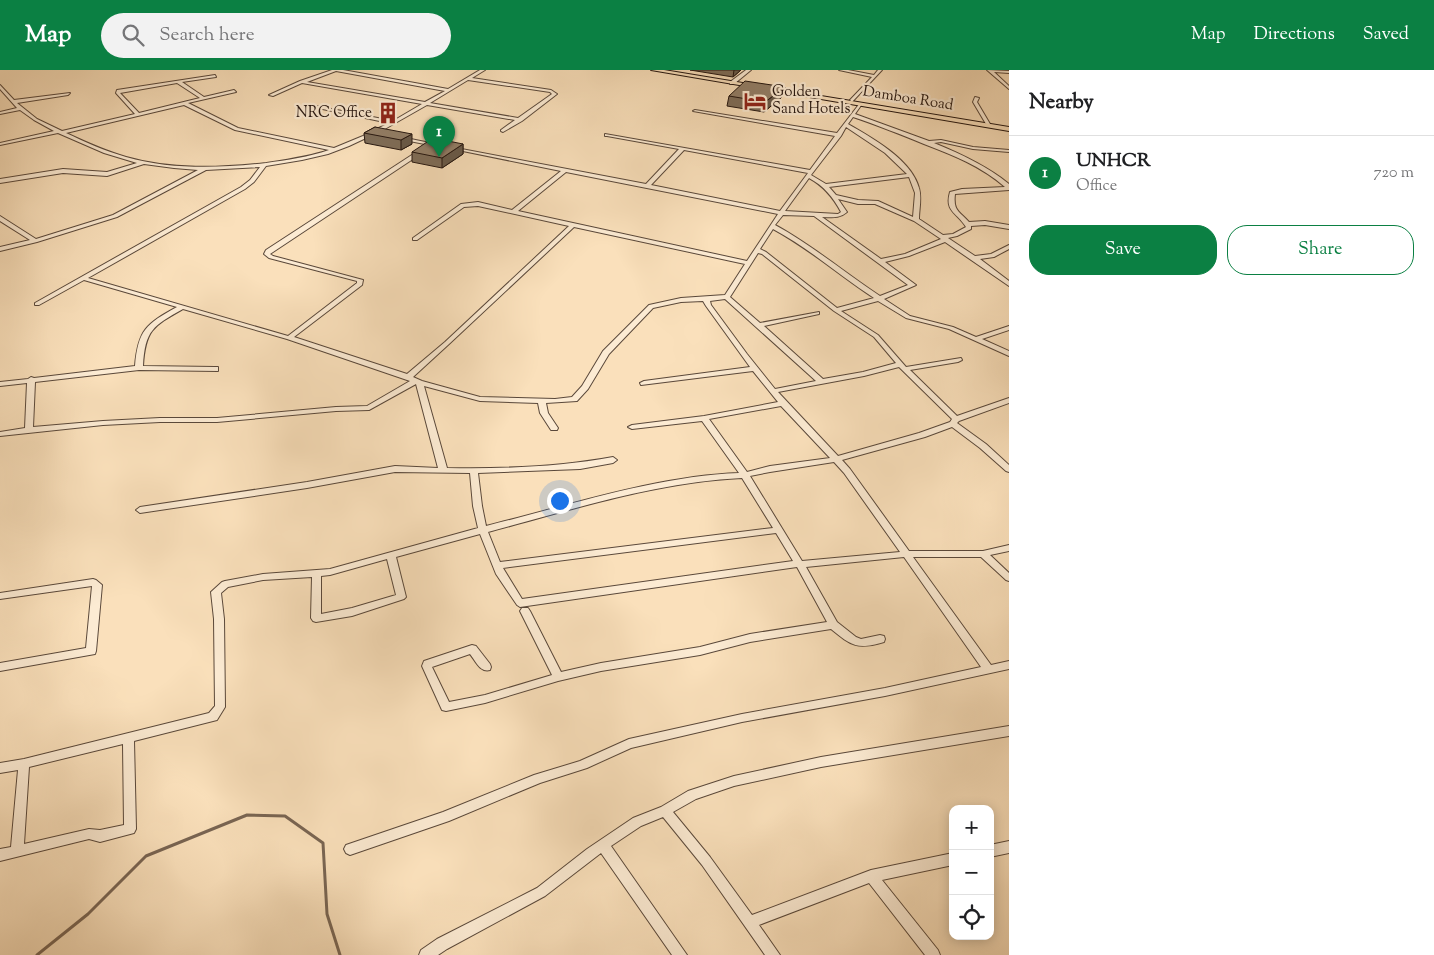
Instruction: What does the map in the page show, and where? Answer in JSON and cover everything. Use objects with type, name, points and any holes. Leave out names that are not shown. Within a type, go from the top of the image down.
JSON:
[{"type":"main road","name":"Damboa Road","points":[[654,70],[988,123],[1009,128]]},
{"type":"main road","name":"Damboa Road","points":[[667,70],[1009,128]]},
{"type":"street","points":[[270,95],[336,70],[449,90]]},
{"type":"street","points":[[354,74],[361,70]]},
{"type":"street","points":[[0,86],[3,96],[34,120],[97,149],[142,163],[171,167],[206,168],[265,164],[313,156],[336,149],[374,133],[483,70]]},
{"type":"street","points":[[733,82],[749,70]]},
{"type":"street","points":[[841,70],[875,76]]},
{"type":"street","points":[[852,101],[880,70]]},
{"type":"street","points":[[989,71],[1009,72]]},
{"type":"street","points":[[989,71],[1009,88]]},
{"type":"street","points":[[138,114],[120,96],[119,91],[215,76]]},
{"type":"street","points":[[468,79],[555,94],[503,131]]},
{"type":"street","points":[[178,82],[204,99]]},
{"type":"street","points":[[302,82],[520,120]]},
{"type":"street","points":[[0,144],[234,92]]},
{"type":"street","points":[[13,102],[68,94]]},
{"type":"street","points":[[976,98],[975,102],[988,123]]},
{"type":"street","points":[[184,103],[237,129],[336,149]]},
{"type":"street","points":[[727,297],[772,226],[860,104]]},
{"type":"street","points":[[313,106],[392,122]]},
{"type":"street","points":[[0,114],[19,109]]},
{"type":"street","points":[[695,111],[839,135]]},
{"type":"street","points":[[852,115],[926,143],[978,166],[1009,186]]},
{"type":"street","points":[[846,125],[884,148],[909,175],[917,189],[916,220]]},
{"type":"street","points":[[374,133],[384,135]]},
{"type":"street","points":[[394,136],[782,213],[816,215],[842,214],[844,212],[835,196],[811,174],[607,135]]},
{"type":"street","points":[[926,143],[941,140],[973,148],[1009,151]]},
{"type":"street","points":[[289,338],[349,294],[360,284],[360,280],[271,256],[267,254],[268,250],[433,144]]},
{"type":"street","points":[[647,186],[682,149]]},
{"type":"street","points":[[0,181],[63,171],[108,174],[142,163]]},
{"type":"street","points":[[37,304],[243,188],[252,181],[265,164]]},
{"type":"street","points":[[0,249],[35,241],[115,216],[206,168]]},
{"type":"street","points":[[513,212],[565,170]]},
{"type":"street","points":[[825,186],[909,175]]},
{"type":"street","points":[[1009,186],[952,193],[952,208],[958,217],[968,224],[985,223],[1009,226]]},
{"type":"street","points":[[835,196],[858,202],[876,202],[916,220],[974,258],[1009,284]]},
{"type":"street","points":[[415,239],[468,204],[478,204],[749,263]]},
{"type":"street","points":[[816,215],[913,285],[912,287],[836,310]]},
{"type":"street","points":[[0,218],[35,241]]},
{"type":"street","points":[[880,261],[907,255],[955,235],[969,228],[968,224]]},
{"type":"street","points":[[408,376],[447,343],[573,225]]},
{"type":"street","points":[[772,226],[793,237],[848,279],[908,317],[951,328],[1009,354]]},
{"type":"street","points":[[974,258],[992,256],[1008,247]]},
{"type":"street","points":[[756,250],[775,261],[836,310],[876,336],[954,421],[1007,466]]},
{"type":"street","points":[[83,278],[289,338],[408,376],[417,382],[480,399],[554,401],[574,399],[586,387],[606,354],[651,306],[681,300],[727,297],[822,382]]},
{"type":"street","points":[[706,299],[724,328],[755,369],[783,403],[837,459],[988,669]]},
{"type":"street","points":[[139,368],[139,346],[144,333],[153,324],[182,307]]},
{"type":"street","points":[[760,325],[817,313]]},
{"type":"street","points":[[976,339],[1009,328]]},
{"type":"street","points":[[774,391],[903,367],[958,360]]},
{"type":"street","points":[[0,384],[139,368],[215,369]]},
{"type":"street","points":[[644,382],[755,369]]},
{"type":"street","points":[[29,430],[31,379]]},
{"type":"street","points":[[0,434],[160,420],[217,420],[336,409],[369,408],[417,382]]},
{"type":"street","points":[[417,382],[443,469]]},
{"type":"street","points":[[541,400],[544,413],[554,428]]},
{"type":"street","points":[[0,768],[24,764],[213,717],[220,707],[217,589],[226,584],[264,578],[330,572],[630,492],[837,459],[922,435],[1009,400]]},
{"type":"street","points":[[632,427],[704,418],[783,403]]},
{"type":"street","points":[[704,418],[745,475],[800,564],[833,625],[852,640],[861,643],[880,639]]},
{"type":"street","points":[[140,510],[307,485],[395,469],[474,471],[580,466],[613,460]]},
{"type":"street","points":[[474,471],[483,530],[510,590],[520,603],[800,564],[907,554],[983,554],[1009,548]]},
{"type":"street","points":[[498,565],[778,530]]},
{"type":"street","points":[[983,554],[1003,570],[1009,578]]},
{"type":"street","points":[[316,573],[316,618],[352,612],[400,598],[391,556]]},
{"type":"street","points":[[0,596],[93,582],[97,585],[91,651],[0,667]]},
{"type":"street","points":[[525,611],[558,677]]},
{"type":"street","points":[[486,667],[472,650],[428,664],[427,666],[446,707],[485,699],[558,677],[601,667],[700,651],[750,638],[833,625]]},
{"type":"street","points":[[350,849],[445,817],[538,779],[583,765],[629,744],[742,718],[885,692],[1009,665]]},
{"type":"street","points":[[426,955],[442,944],[541,892],[637,822],[665,811],[692,795],[734,781],[821,762],[1009,731]]},
{"type":"street","points":[[0,855],[89,834],[100,836],[130,829],[128,737]]},
{"type":"street","points":[[17,851],[24,764]]},
{"type":"street","points":[[665,811],[706,861],[773,955]]},
{"type":"street","points":[[603,845],[680,955]]},
{"type":"street","points":[[994,850],[1009,848]]},
{"type":"street","points":[[749,922],[871,876],[949,860]]},
{"type":"street","points":[[871,876],[933,955]]},
{"type":"building","points":[[745,81],[785,87],[765,102],[729,96]]},
{"type":"building","points":[[375,127],[412,134],[401,140],[364,133]]},
{"type":"building","points":[[433,138],[463,144],[442,158],[412,152]]},
{"type":"waterway","points":[[37,955],[88,914],[146,856],[247,815],[285,816],[323,843],[327,914],[340,955]]},
{"type":"place","name":"Golden Sand Hotels","points":[[755,101]]},
{"type":"place","name":"NRC Office","points":[[388,113]]},
{"type":"place","name":"UNHCR","points":[[439,157]]}]
